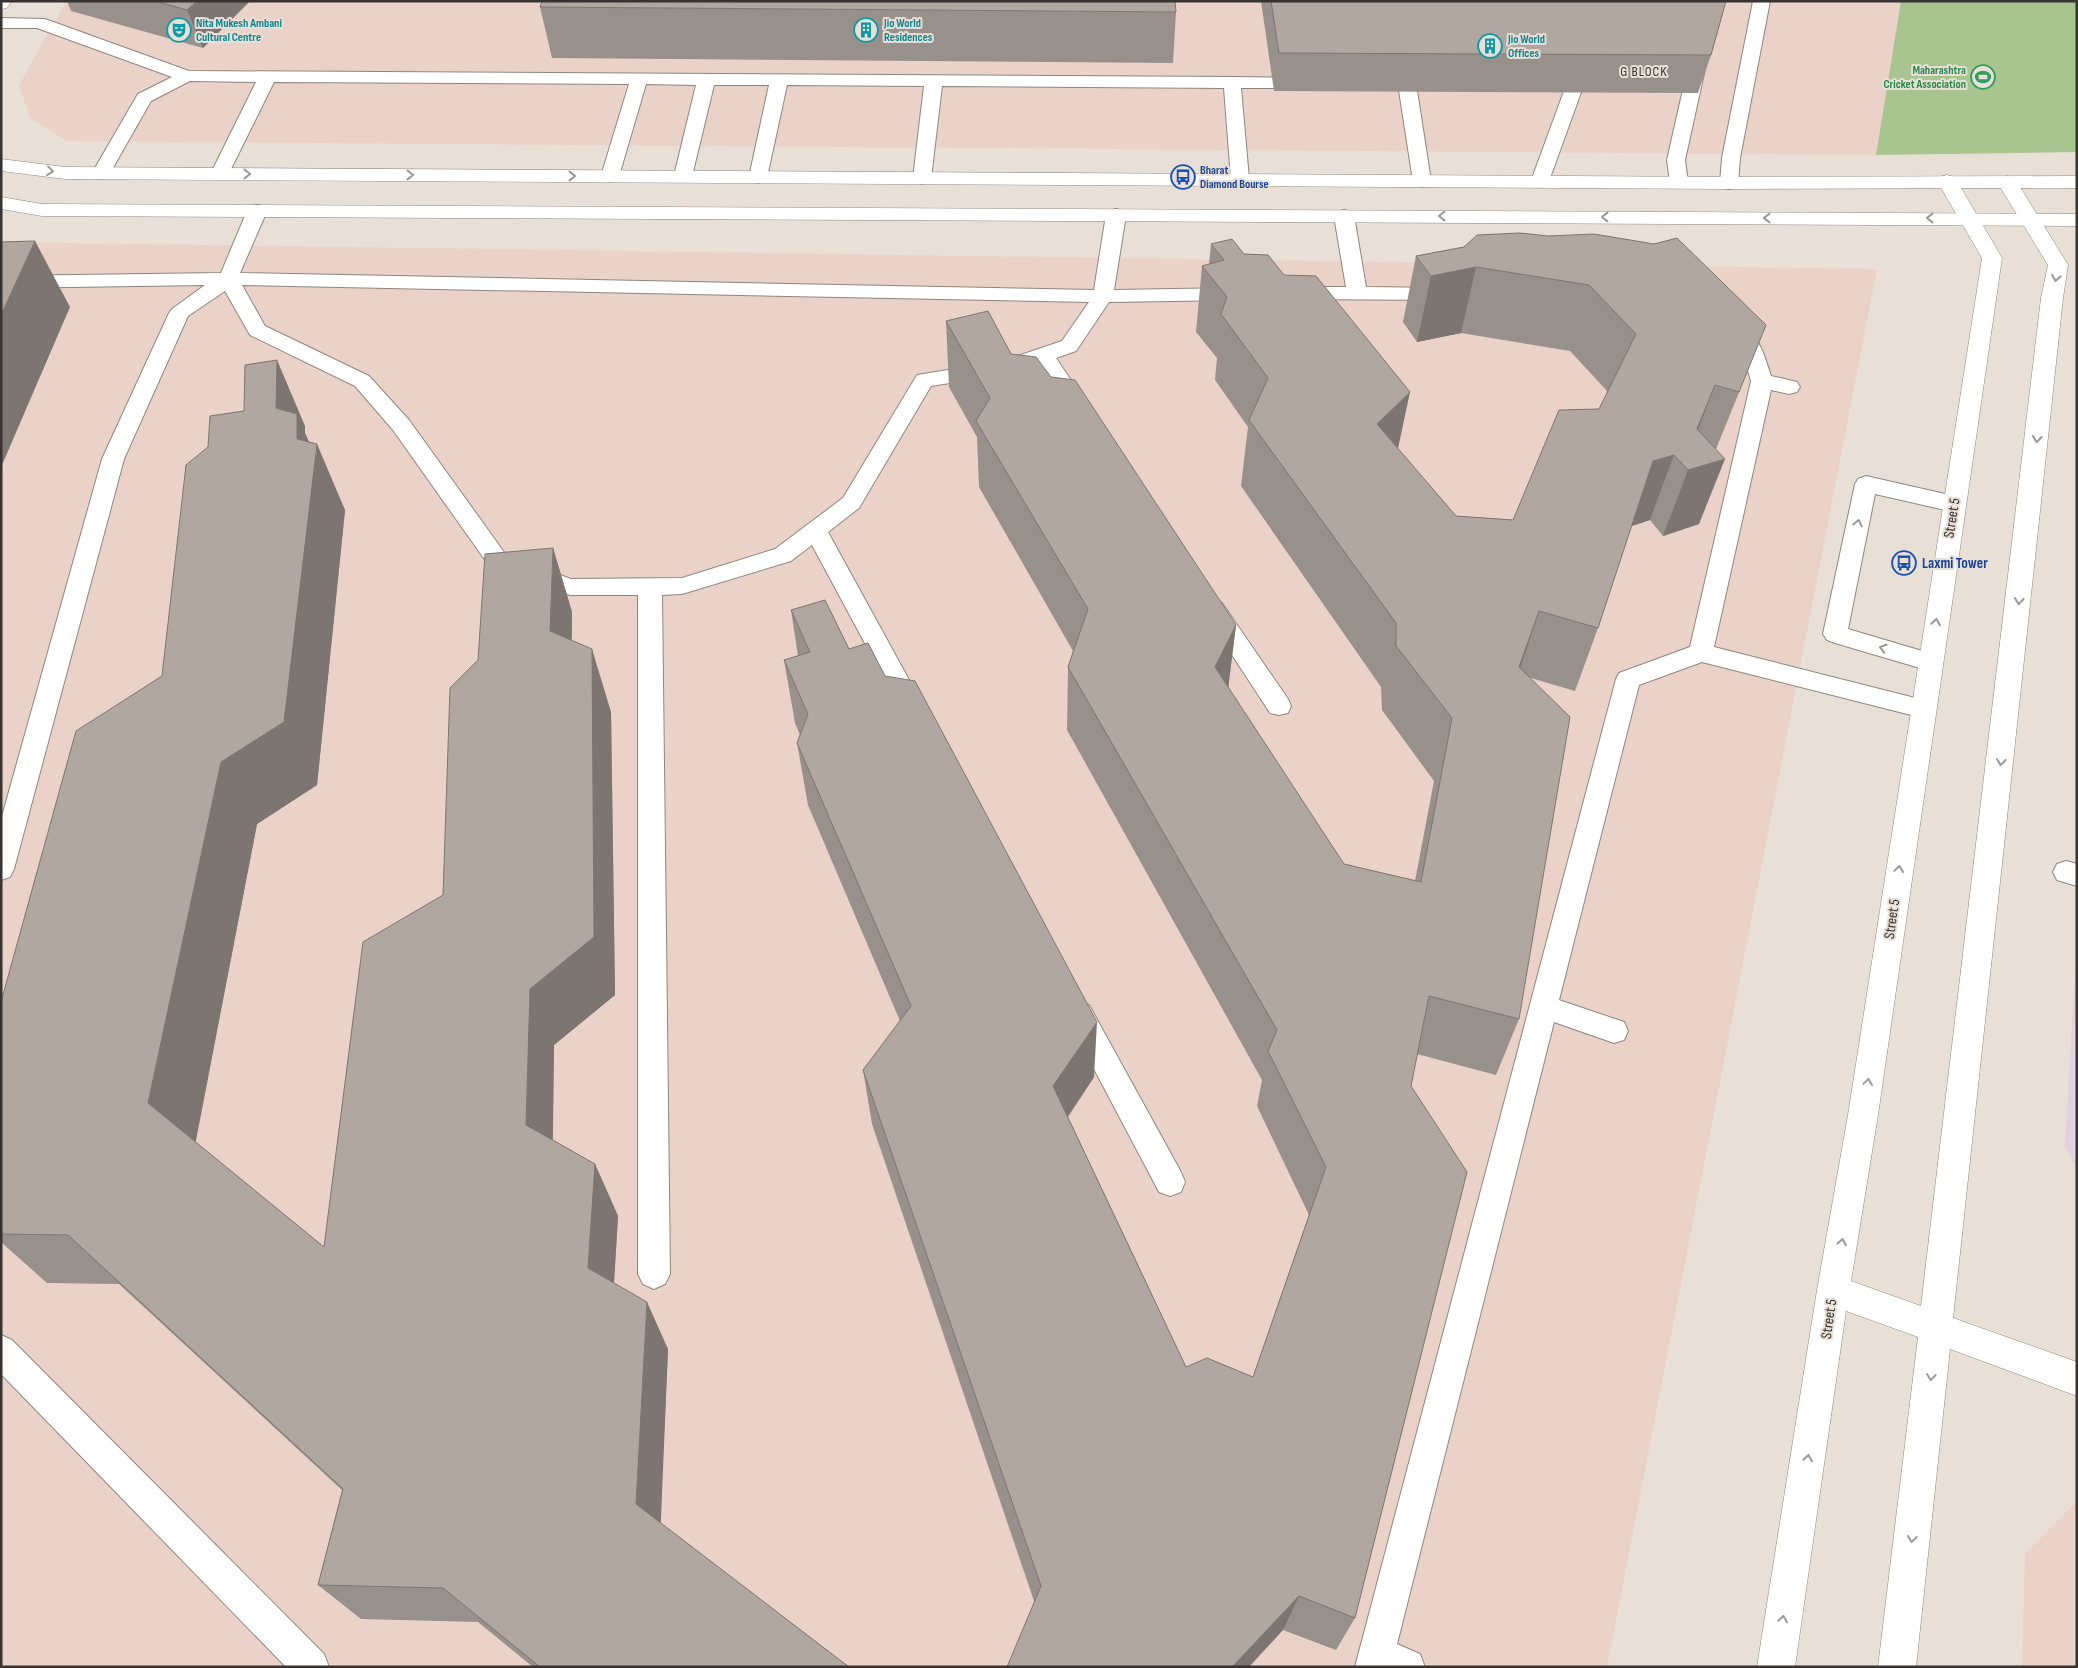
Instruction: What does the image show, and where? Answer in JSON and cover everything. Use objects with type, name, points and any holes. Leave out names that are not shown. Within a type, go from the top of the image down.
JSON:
[{"type":"main road","points":[[1,165],[65,173],[1422,181],[2077,182]]},
{"type":"main road","name":"Street 5","points":[[1776,1667],[1833,1290],[1863,1115],[1992,258],[1947,181]]},
{"type":"main road","points":[[1897,1667],[2052,298],[2058,265],[2007,182]]},
{"type":"main road","points":[[1,203],[42,210],[2077,220]]},
{"type":"main road","points":[[1833,1290],[2077,1379]]},
{"type":"lane","points":[[1540,181],[1606,1]]},
{"type":"lane","points":[[1679,182],[1676,160],[1712,1]]},
{"type":"lane","points":[[1729,182],[1732,152],[1762,1]]},
{"type":"lane","points":[[1,23],[39,22],[188,76],[1319,83]]},
{"type":"lane","points":[[101,173],[144,98],[188,76]]},
{"type":"lane","points":[[220,173],[268,76]]},
{"type":"lane","points":[[610,176],[638,79]]},
{"type":"lane","points":[[683,176],[706,79]]},
{"type":"lane","points":[[758,177],[779,79]]},
{"type":"lane","points":[[922,178],[934,80]]},
{"type":"lane","points":[[1232,82],[1240,179]]},
{"type":"lane","points":[[1387,83],[1426,84]]},
{"type":"lane","points":[[1406,84],[1422,181]]},
{"type":"lane","points":[[1556,84],[1576,84]]},
{"type":"lane","points":[[1,869],[113,459],[178,313],[228,279],[257,211]]},
{"type":"lane","points":[[228,279],[257,330],[362,381],[401,425],[498,561],[570,587],[682,586],[783,555],[851,503],[924,380],[1006,367],[1069,346],[1103,296],[1116,215]]},
{"type":"lane","points":[[1344,216],[1357,292]]},
{"type":"lane","points":[[1,282],[228,279],[1103,296],[1249,294]]},
{"type":"lane","points":[[1278,294],[1357,292],[1463,294]]},
{"type":"lane","points":[[1701,653],[1762,381],[1750,344],[1720,322]]},
{"type":"lane","points":[[1043,354],[1092,428]]},
{"type":"lane","points":[[1762,381],[1789,387]]},
{"type":"lane","points":[[1930,662],[1835,634],[1866,484],[1954,504]]},
{"type":"lane","points":[[815,530],[924,730]]},
{"type":"lane","points":[[650,586],[654,1274]]},
{"type":"lane","points":[[1202,592],[1279,706]]},
{"type":"lane","points":[[1385,1662],[1544,1006],[1628,679],[1701,653],[1923,709]]},
{"type":"lane","points":[[1066,991],[1170,1182]]},
{"type":"lane","points":[[1544,1006],[1614,1030]]},
{"type":"lane","points":[[1,1351],[312,1667]]},
{"type":"shaded area","points":[[66,1],[1902,1],[1876,155],[67,141],[30,118],[19,85]]},
{"type":"shaded area","points":[[1,242],[1877,269],[1607,1667],[1,1667]]},
{"type":"shaded area","points":[[2077,935],[2077,1170],[2065,1145]]},
{"type":"shaded area","points":[[2077,1501],[2077,1667],[2022,1667],[2025,1554]]},
{"type":"green space","name":"Maharashtra Cricket Association","points":[[1901,1],[2077,1],[2077,152],[1876,155]]},
{"type":"building","points":[[155,1],[197,1],[187,10]]},
{"type":"building","points":[[542,1],[1175,1],[1176,12],[540,7]]},
{"type":"building","points":[[1271,1],[1726,1],[1711,55],[1279,53]]},
{"type":"building","points":[[1520,233],[1548,236],[1594,234],[1654,244],[1677,238],[1766,325],[1739,392],[1715,385],[1697,429],[1725,459],[1688,470],[1674,455],[1653,461],[1598,628],[1539,611],[1519,667],[1570,717],[1519,1019],[1429,996],[1411,1086],[1467,1172],[1355,1618],[1299,1596],[1232,1667],[1007,1667],[1041,1586],[863,1070],[911,1006],[797,743],[808,714],[784,660],[810,652],[791,610],[825,600],[849,649],[868,643],[885,676],[915,681],[1097,1022],[1053,1086],[1186,1367],[1207,1358],[1253,1377],[1326,1167],[1268,1051],[1277,1030],[1068,667],[1088,609],[976,421],[990,398],[946,321],[988,311],[1011,354],[1036,357],[1051,377],[1075,380],[1236,625],[1215,667],[1344,864],[1421,882],[1452,718],[1396,646],[1396,623],[1249,420],[1268,378],[1221,314],[1227,297],[1202,266],[1224,260],[1211,244],[1232,239],[1244,254],[1268,255],[1284,275],[1316,276],[1410,392],[1377,424],[1456,516],[1513,520],[1559,410],[1599,409],[1636,334],[1589,285],[1476,267],[1431,276],[1416,256],[1464,247],[1477,235]]},
{"type":"building","points":[[35,241],[1,315],[1,242]]},
{"type":"building","points":[[277,360],[276,408],[297,414],[297,439],[317,444],[284,722],[221,762],[148,1103],[324,1247],[363,942],[443,895],[450,688],[478,660],[485,554],[553,548],[550,631],[592,649],[594,937],[530,989],[526,1125],[595,1164],[588,1268],[647,1302],[636,1504],[849,1667],[540,1667],[443,1588],[318,1585],[343,1489],[68,1235],[1,1234],[1,1002],[76,731],[162,676],[186,465],[208,447],[210,416],[244,411],[245,365]]},
{"type":"place","name":"Nita Mukesh Ambani Cultural Centre","points":[[179,30]]},
{"type":"place","name":"Jio World Residences","points":[[866,30]]},
{"type":"place","name":"Jio World Offices","points":[[1490,46]]},
{"type":"place","name":"Maharashtra Cricket Association","points":[[1983,77]]},
{"type":"place","name":"Bharat Diamond Bourse","points":[[1183,177]]},
{"type":"place","name":"Laxmi Tower","points":[[1904,563]]},
{"type":"district","name":"G BLOCK","points":[[1644,71]]}]
